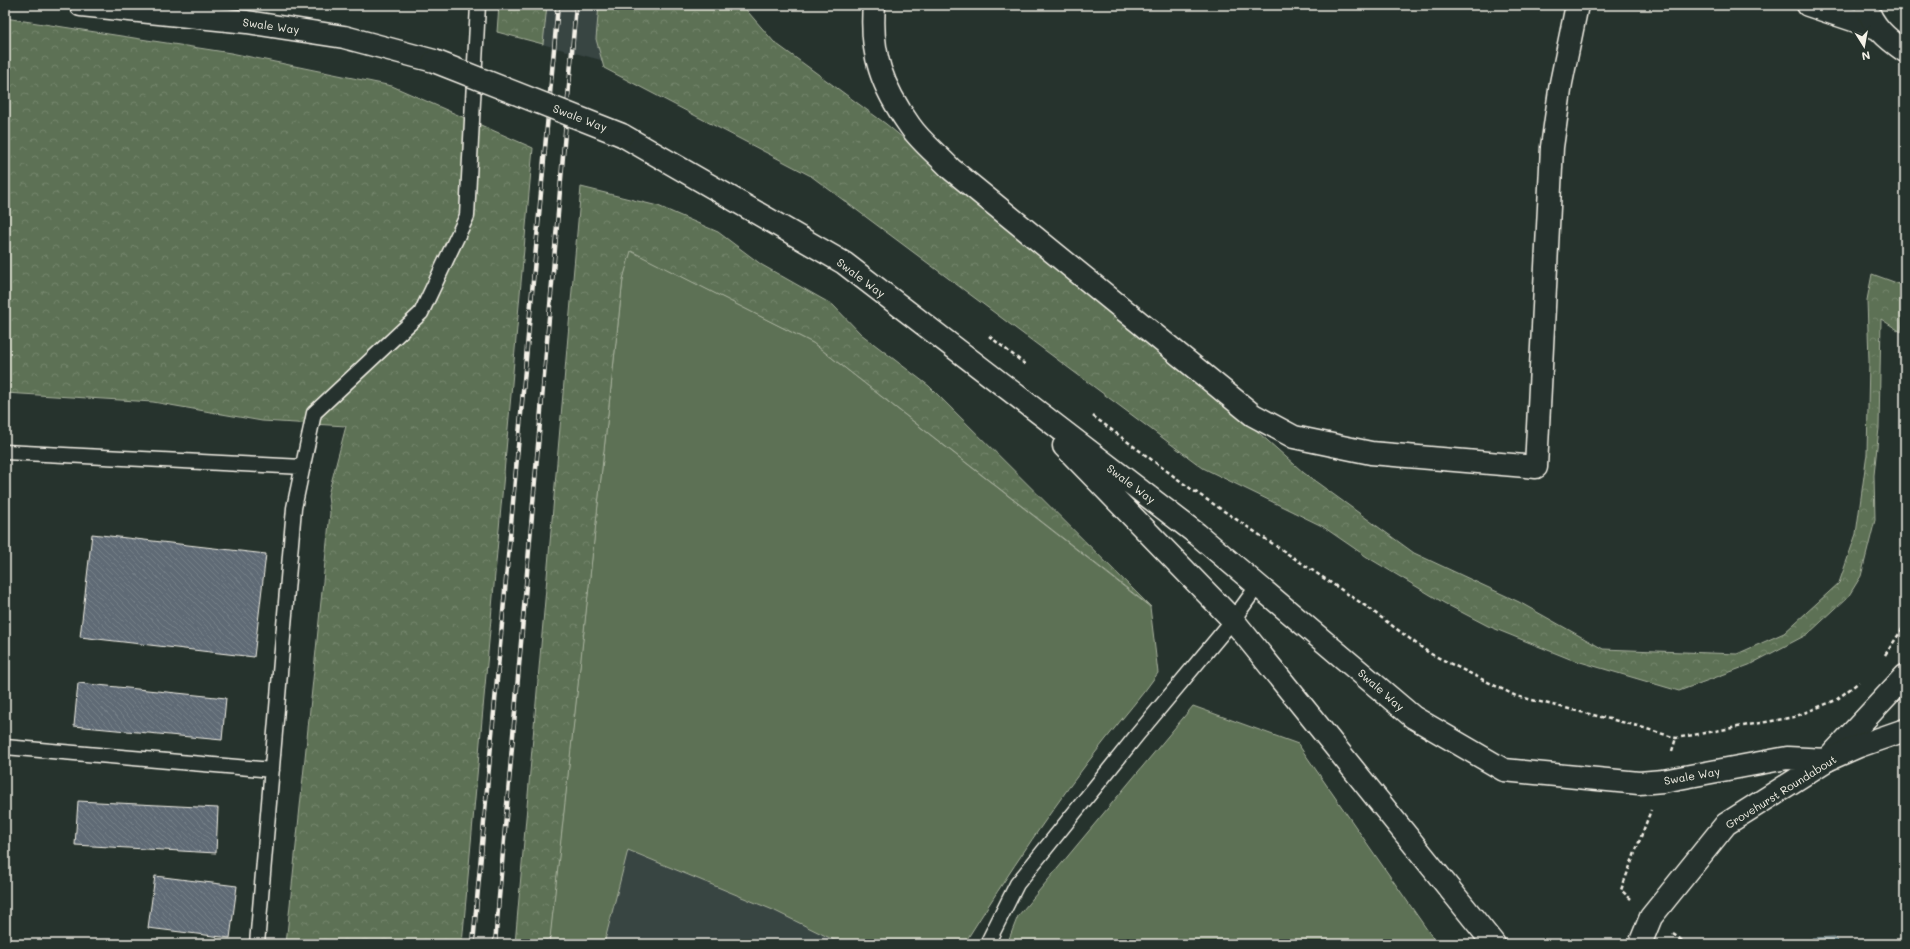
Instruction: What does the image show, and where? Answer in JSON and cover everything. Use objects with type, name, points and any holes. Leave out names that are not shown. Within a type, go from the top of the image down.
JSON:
[{"type":"main road","name":"Swale Way","points":[[81,5],[246,22],[337,36],[434,61],[622,135],[844,264],[1012,394],[1191,529],[1413,717],[1504,770],[1639,783],[1663,781],[1787,758],[1827,760]]},
{"type":"main road","points":[[874,5],[875,56],[884,84],[911,127],[951,168],[1253,415],[1294,437],[1371,453],[1536,467],[1552,147],[1561,83],[1577,5]]},
{"type":"main road","points":[[1808,5],[1877,28]]},
{"type":"main road","points":[[1866,5],[1877,28],[1889,41],[1905,51]]},
{"type":"main road","name":"Swale Way","points":[[1012,394],[1233,620],[1494,944]]},
{"type":"main road","points":[[1827,760],[1905,676]]},
{"type":"main road","name":"Grovehurst Roundabout","points":[[1640,944],[1651,917],[1726,824],[1827,760],[1860,746],[1905,730]]},
{"type":"lane","points":[[257,944],[294,508],[314,413],[421,313],[467,216],[478,5]]},
{"type":"lane","points":[[5,452],[302,467]]},
{"type":"lane","points":[[987,944],[1017,884],[1137,735],[1233,620],[1258,585]]},
{"type":"lane","points":[[5,748],[272,770]]},
{"type":"path","points":[[983,333],[1032,369]]},
{"type":"path","points":[[1092,415],[1191,489],[1368,607],[1429,653],[1516,696],[1634,725],[1676,738],[1794,717],[1836,700],[1865,677]]},
{"type":"path","points":[[1881,662],[1905,625]]},
{"type":"path","points":[[1676,738],[1663,781],[1621,890],[1651,917],[1687,944]]},
{"type":"shaded area","points":[[499,5],[641,5],[634,69],[497,32]]},
{"type":"shaded area","points":[[628,850],[773,910],[842,944],[604,944]]},
{"type":"green space","points":[[499,5],[547,5],[543,44],[497,32]]},
{"type":"green space","points":[[599,5],[742,5],[774,42],[886,124],[1196,377],[1304,473],[1414,553],[1519,602],[1603,649],[1737,654],[1784,633],[1839,583],[1856,534],[1867,454],[1869,361],[1867,300],[1872,274],[1905,286],[1901,332],[1881,319],[1879,428],[1874,475],[1875,520],[1861,576],[1848,597],[1808,634],[1749,665],[1679,691],[1570,659],[1488,626],[1444,603],[1367,557],[1322,526],[1203,468],[811,176],[604,68],[596,39]]},
{"type":"green space","points":[[5,18],[231,53],[392,86],[533,148],[462,944],[286,944],[330,513],[328,495],[346,426],[262,421],[153,402],[5,393]]},
{"type":"green space","points":[[581,187],[658,206],[718,232],[762,265],[833,305],[861,334],[929,386],[1151,607],[813,343],[631,251],[623,279],[550,938],[538,944],[515,944]]},
{"type":"green space","points":[[630,250],[813,343],[1150,607],[1158,673],[1112,731],[1050,814],[964,944],[842,944],[773,910],[628,850],[604,944],[549,944],[623,279]]},
{"type":"green space","points":[[1193,706],[1298,744],[1437,944],[1007,944],[1018,916]]},
{"type":"water","points":[[1835,937],[1840,944],[1809,944],[1812,938]]},
{"type":"building","points":[[92,534],[266,554],[254,657],[80,637]]},
{"type":"building","points":[[78,683],[226,698],[222,740],[74,726]]},
{"type":"building","points":[[78,801],[218,808],[216,853],[75,845]]},
{"type":"building","points":[[155,876],[237,886],[230,938],[148,928]]},
{"type":"railway","points":[[473,944],[558,5]]},
{"type":"railway","points":[[495,944],[576,5]]}]
